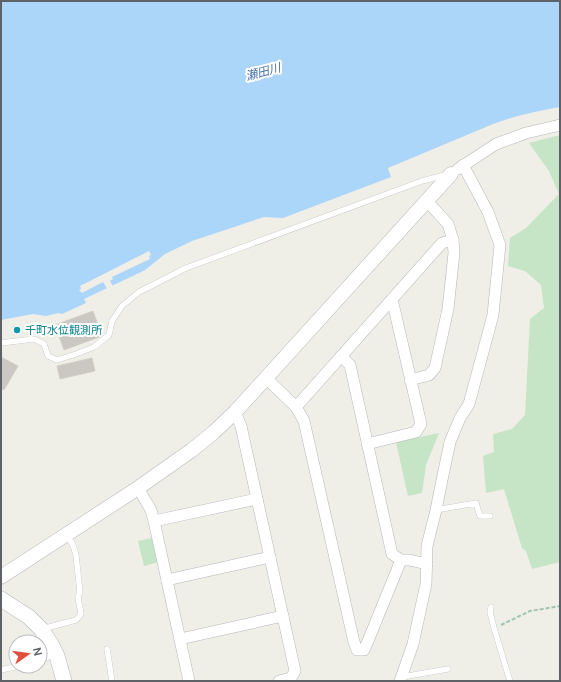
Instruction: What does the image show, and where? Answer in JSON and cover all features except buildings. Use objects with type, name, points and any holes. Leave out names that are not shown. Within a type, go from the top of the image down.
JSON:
[{"type":"main road","points":[[1,599],[29,617],[41,630],[55,652],[64,681]]},
{"type":"street","points":[[1,577],[138,488],[192,450],[214,432],[235,412],[451,174],[496,144],[526,133],[560,126]]},
{"type":"street","points":[[401,679],[413,644],[426,584],[427,546],[450,442],[460,418],[469,404],[493,315],[500,245],[488,212],[463,165]]},
{"type":"street","points":[[410,380],[429,375],[434,368],[448,309],[454,253],[453,240],[448,224],[426,200]]},
{"type":"street","points":[[296,407],[442,243],[453,240]]},
{"type":"street","points":[[367,444],[416,432],[421,424],[392,299]]},
{"type":"street","points":[[341,356],[350,365],[392,554],[401,560],[409,560],[427,564]]},
{"type":"street","points":[[266,378],[296,407],[304,421],[357,650],[364,650],[368,642],[401,560]]},
{"type":"street","points":[[235,412],[241,426],[295,671],[291,678],[279,681]]},
{"type":"street","points":[[138,488],[151,510],[154,521],[189,681]]},
{"type":"street","points":[[154,521],[257,499]]},
{"type":"street","points":[[167,580],[270,557]]},
{"type":"street","points":[[180,639],[283,616]]},
{"type":"lane","points":[[1,343],[34,339],[44,344],[48,356],[57,360],[76,354],[94,347],[109,335],[112,321],[122,306],[139,292],[186,268],[422,181],[451,174]]},
{"type":"lane","points":[[436,510],[476,503],[480,516],[490,516]]},
{"type":"lane","points":[[41,630],[76,620],[81,614],[78,597],[80,592],[76,555],[67,534]]},
{"type":"lane","points":[[490,607],[494,628],[510,681]]},
{"type":"lane","points":[[107,649],[112,681]]},
{"type":"lane","points":[[48,656],[55,652]]},
{"type":"lane","points":[[401,679],[448,669]]},
{"type":"path","points":[[494,628],[530,611],[560,606]]},
{"type":"green space","points":[[560,135],[560,562],[532,569],[526,551],[522,548],[504,489],[486,493],[483,456],[494,452],[493,434],[512,429],[525,415],[530,319],[544,308],[541,285],[525,271],[508,266],[510,238],[526,228],[559,194],[549,171],[529,143]]},
{"type":"green space","points":[[439,433],[426,465],[422,493],[408,496],[396,442]]},
{"type":"green space","points":[[152,538],[159,562],[144,566],[138,541]]},
{"type":"water","name":"瀬田川","points":[[1,1],[560,1],[560,107],[526,114],[493,124],[388,168],[391,177],[283,218],[264,217],[192,241],[165,254],[145,270],[84,299],[86,303],[62,314],[58,313],[46,316],[33,314],[1,320]]},
{"type":"pier","points":[[149,251],[151,255],[149,256],[150,259],[112,277],[113,279],[110,281],[114,288],[108,290],[103,282],[82,293],[79,290],[81,289],[80,286]]},
{"type":"place","name":"千町水位観測所","points":[[17,330]]}]
